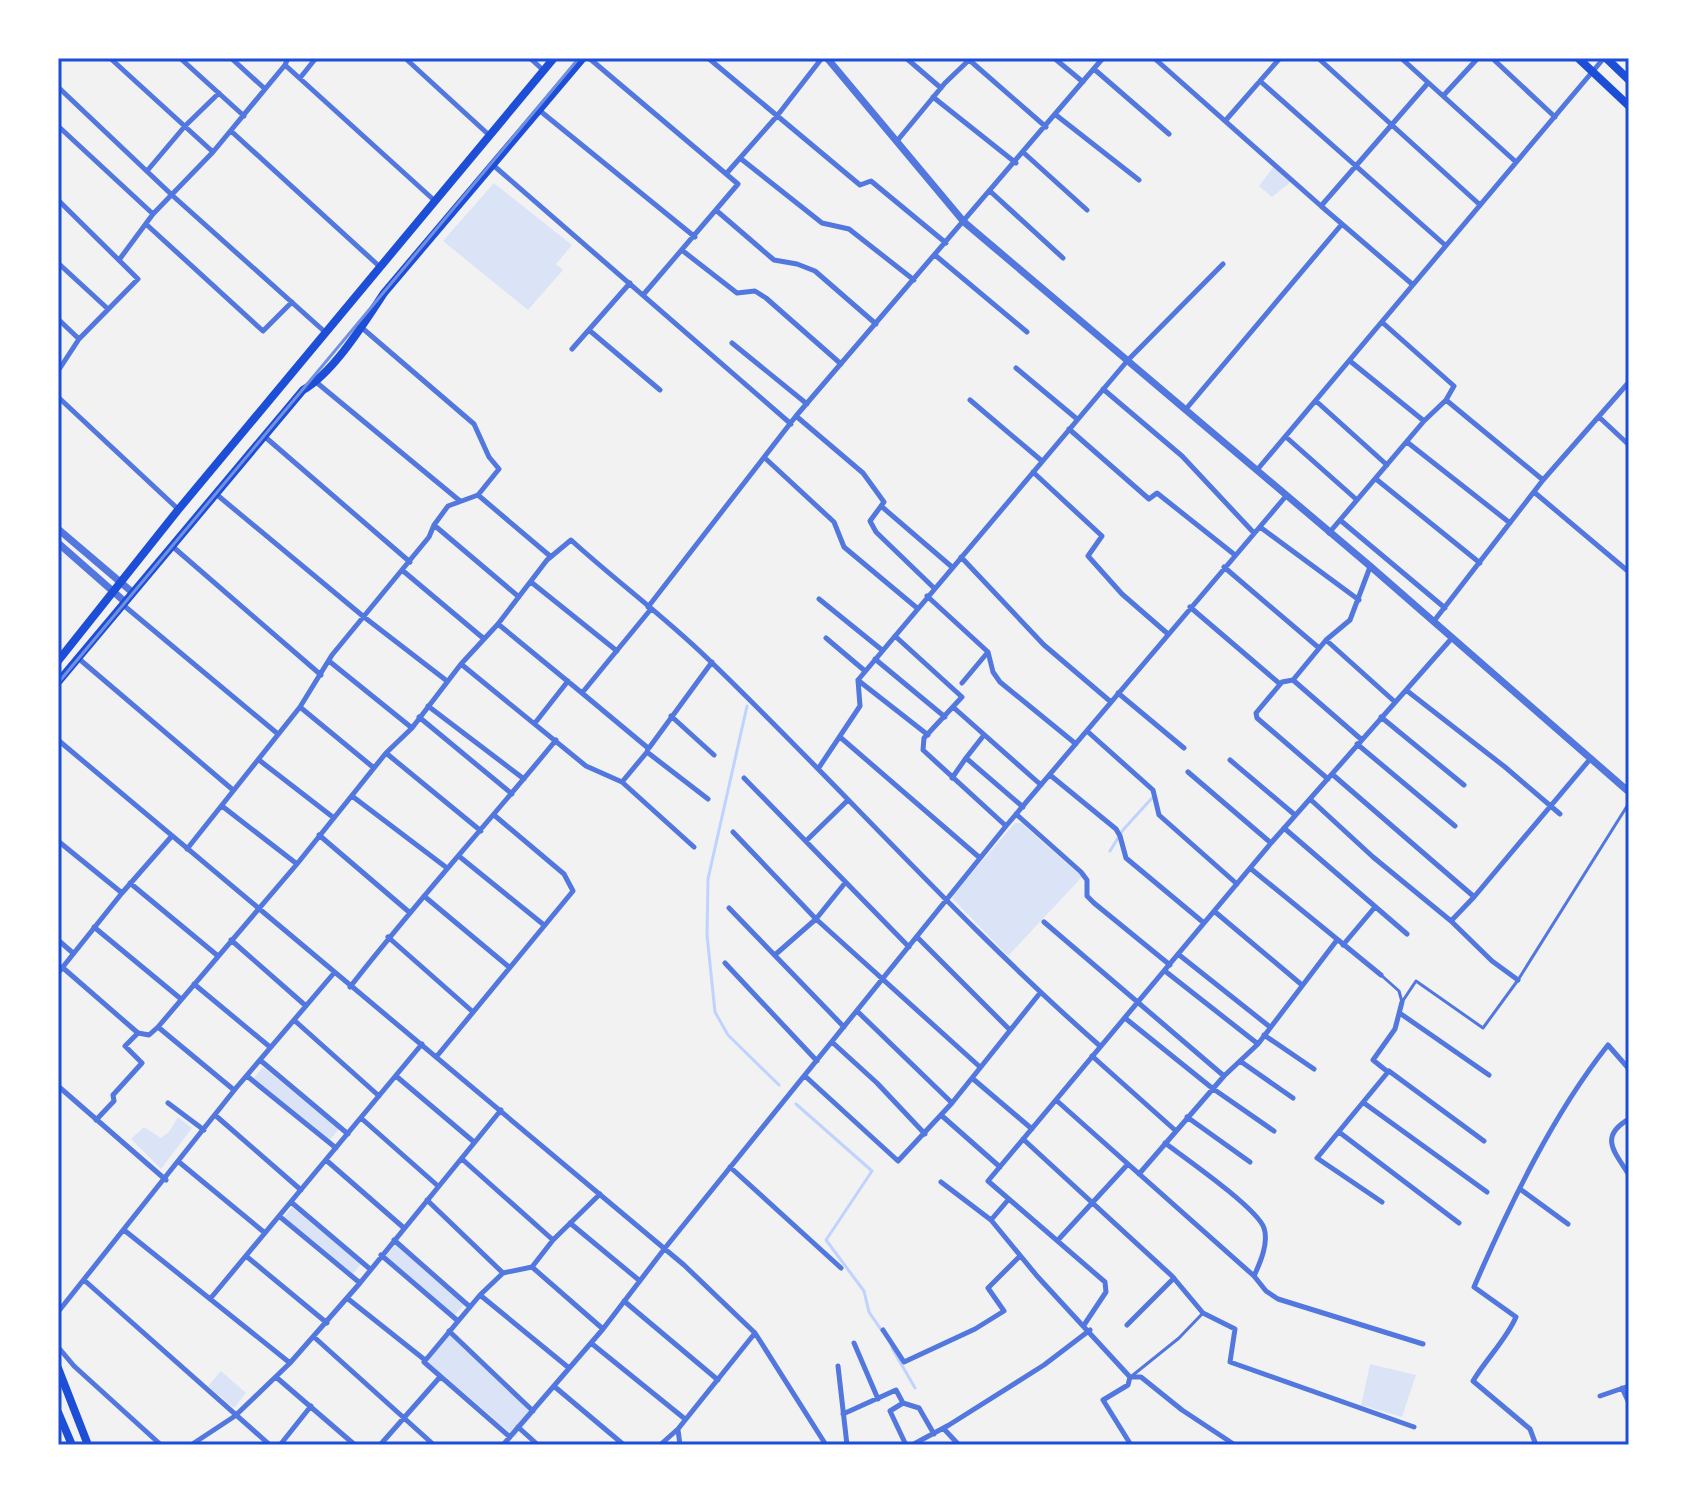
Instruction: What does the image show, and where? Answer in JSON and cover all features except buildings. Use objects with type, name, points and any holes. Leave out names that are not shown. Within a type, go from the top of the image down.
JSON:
[{"type":"main road","points":[[59,659],[114,593],[118,581],[554,58]]},
{"type":"main road","points":[[58,682],[303,390],[316,382],[384,293],[583,58]]},
{"type":"main road","points":[[1578,58],[1629,106]]},
{"type":"main road","points":[[1605,58],[1629,80]]},
{"type":"main road","points":[[58,1368],[88,1445]]},
{"type":"main road","points":[[58,1412],[72,1445]]},
{"type":"street","points":[[110,58],[213,152]]},
{"type":"street","points":[[180,58],[244,116]]},
{"type":"street","points":[[231,58],[265,89]]},
{"type":"street","points":[[119,260],[153,214],[173,196],[244,116],[288,58]]},
{"type":"street","points":[[300,78],[316,58]]},
{"type":"street","points":[[405,58],[489,136]]},
{"type":"street","points":[[530,58],[544,70]]},
{"type":"street","points":[[589,58],[738,184],[643,295]]},
{"type":"street","points":[[708,58],[860,185],[871,181],[946,243]]},
{"type":"street","points":[[726,174],[824,58],[964,222],[1453,637],[1629,792]]},
{"type":"street","points":[[906,58],[941,88]]},
{"type":"street","points":[[1054,58],[1083,82]]},
{"type":"street","points":[[582,693],[796,416],[1103,58]]},
{"type":"street","points":[[1154,58],[1412,284]]},
{"type":"street","points":[[1226,120],[1280,58]]},
{"type":"street","points":[[1318,58],[1479,204]]},
{"type":"street","points":[[1401,58],[1516,162]]},
{"type":"street","points":[[1443,96],[1478,58]]},
{"type":"street","points":[[1492,58],[1555,117]]},
{"type":"street","points":[[1257,470],[1605,58]]},
{"type":"street","points":[[896,142],[968,59],[1046,127]]},
{"type":"street","points":[[285,65],[435,201]]},
{"type":"street","points":[[1094,69],[1169,134]]},
{"type":"street","points":[[1260,81],[1445,245]]},
{"type":"street","points":[[1321,206],[1428,83]]},
{"type":"street","points":[[58,87],[173,196],[325,332]]},
{"type":"street","points":[[147,171],[185,126],[219,93]]},
{"type":"street","points":[[933,97],[1016,163]]},
{"type":"street","points":[[539,110],[695,237]]},
{"type":"street","points":[[1056,115],[1139,180]]},
{"type":"street","points":[[58,126],[153,214]]},
{"type":"street","points":[[231,131],[379,266]]},
{"type":"street","points":[[1024,153],[1087,210]]},
{"type":"street","points":[[740,158],[822,223],[849,229],[914,280]]},
{"type":"street","points":[[493,165],[791,425]]},
{"type":"street","points":[[991,192],[1063,258]]},
{"type":"street","points":[[58,200],[138,279],[79,339],[58,371]]},
{"type":"street","points":[[717,211],[774,260],[815,271],[876,324]]},
{"type":"street","points":[[1186,409],[1342,224]]},
{"type":"street","points":[[147,225],[263,331],[292,302]]},
{"type":"street","points":[[683,251],[737,293],[755,291],[766,298],[841,364]]},
{"type":"street","points":[[935,255],[1027,332]]},
{"type":"street","points":[[58,263],[108,309]]},
{"type":"street","points":[[818,769],[860,706],[858,680],[865,671],[1128,360],[1223,264]]},
{"type":"street","points":[[572,349],[630,283]]},
{"type":"street","points":[[58,319],[79,339]]},
{"type":"street","points":[[1329,533],[1424,421],[1446,400],[1454,386],[1383,323]]},
{"type":"street","points":[[187,849],[300,707],[329,661],[410,562],[448,506],[478,495],[499,469],[489,457],[474,424],[361,327]]},
{"type":"street","points":[[589,330],[660,390]]},
{"type":"street","points":[[732,343],[807,404]]},
{"type":"street","points":[[1350,361],[1424,421]]},
{"type":"street","points":[[1016,368],[1077,419]]},
{"type":"street","points":[[316,382],[460,501]]},
{"type":"street","points":[[1434,621],[1543,480],[1629,382]]},
{"type":"street","points":[[1103,389],[1182,456],[1254,533]]},
{"type":"street","points":[[58,397],[178,510]]},
{"type":"street","points":[[970,400],[1042,461]]},
{"type":"street","points":[[1446,400],[1543,480]]},
{"type":"street","points":[[1316,401],[1387,465]]},
{"type":"street","points":[[796,416],[863,473],[884,502],[870,521],[876,532],[934,588]]},
{"type":"street","points":[[1599,417],[1629,445]]},
{"type":"street","points":[[1069,429],[1149,499],[1157,493],[1170,501],[1235,555]]},
{"type":"street","points":[[264,436],[410,562]]},
{"type":"street","points":[[1286,437],[1357,500]]},
{"type":"street","points":[[1407,442],[1510,523]]},
{"type":"street","points":[[766,458],[834,522],[844,547],[917,608]]},
{"type":"street","points":[[1033,472],[1102,536],[1088,556],[1122,594],[1168,634]]},
{"type":"street","points":[[1376,479],[1480,563]]},
{"type":"street","points":[[1534,492],[1629,572]]},
{"type":"street","points":[[216,493],[364,617],[447,681]]},
{"type":"street","points":[[478,495],[550,556]]},
{"type":"street","points":[[503,1445],[603,1329],[1006,826],[1286,496]]},
{"type":"street","points":[[881,506],[952,567]]},
{"type":"street","points":[[1340,520],[1445,608]]},
{"type":"street","points":[[434,525],[519,597]]},
{"type":"street","points":[[1260,527],[1359,600]]},
{"type":"street","points":[[58,529],[132,592]]},
{"type":"street","points":[[171,837],[60,970],[138,1033],[149,1035],[297,864],[386,753],[412,728],[550,556],[571,540],[712,662],[946,901],[1040,993],[1100,1046]]},
{"type":"street","points":[[58,543],[123,603],[278,734]]},
{"type":"street","points":[[171,546],[321,675]]},
{"type":"street","points":[[961,557],[1044,645],[1111,702]]},
{"type":"street","points":[[1293,680],[1326,640],[1350,620],[1370,566]]},
{"type":"street","points":[[1224,567],[1319,648]]},
{"type":"street","points":[[402,570],[483,638]]},
{"type":"street","points":[[530,582],[617,651]]},
{"type":"street","points":[[927,596],[988,652],[995,677],[1076,744]]},
{"type":"street","points":[[819,599],[882,650]]},
{"type":"street","points":[[1190,607],[1280,684]]},
{"type":"street","points":[[498,624],[708,799]]},
{"type":"street","points":[[894,636],[962,697],[924,738],[923,750],[1006,826]]},
{"type":"street","points":[[1084,1325],[1107,1287],[1105,1282],[988,1181],[1271,843],[1453,637]]},
{"type":"street","points":[[826,638],[865,671]]},
{"type":"street","points":[[1326,640],[1395,702]]},
{"type":"street","points":[[962,683],[988,652]]},
{"type":"street","points":[[78,658],[233,790]]},
{"type":"street","points":[[875,659],[945,717]]},
{"type":"street","points":[[329,661],[412,728]]},
{"type":"street","points":[[622,782],[712,662]]},
{"type":"street","points":[[461,664],[586,766],[622,782],[694,847]]},
{"type":"street","points":[[858,680],[928,735]]},
{"type":"street","points":[[1455,826],[1293,680],[1280,684],[1256,715],[1472,895]]},
{"type":"street","points":[[535,723],[568,681]]},
{"type":"street","points":[[1406,690],[1560,814]]},
{"type":"street","points":[[1118,693],[1184,748]]},
{"type":"street","points":[[428,706],[524,779]]},
{"type":"street","points":[[300,707],[374,768]]},
{"type":"street","points":[[953,707],[1041,785]]},
{"type":"street","points":[[671,716],[714,755]]},
{"type":"street","points":[[419,717],[512,794]]},
{"type":"street","points":[[1381,717],[1464,785]]},
{"type":"street","points":[[1087,731],[1153,790],[1159,815],[1237,884]]},
{"type":"street","points":[[952,778],[984,735]]},
{"type":"street","points":[[840,737],[980,858]]},
{"type":"street","points":[[58,740],[665,1248],[755,1333],[826,1445]]},
{"type":"street","points":[[350,987],[388,937],[460,857],[556,740]]},
{"type":"street","points":[[386,753],[481,831]]},
{"type":"street","points":[[966,758],[1023,807]]},
{"type":"street","points":[[1451,921],[1591,758]]},
{"type":"street","points":[[259,760],[334,818]]},
{"type":"street","points":[[1230,760],[1295,815]]},
{"type":"street","points":[[1188,772],[1271,843]]},
{"type":"street","points":[[1050,775],[1116,829],[1126,858],[1204,923]]},
{"type":"street","points":[[744,778],[909,947]]},
{"type":"street","points":[[352,796],[447,868]]},
{"type":"street","points":[[806,841],[848,799]]},
{"type":"street","points":[[1310,799],[1373,857],[1451,921],[1492,961],[1518,980]]},
{"type":"street","points":[[222,806],[297,864]]},
{"type":"street","points":[[1016,814],[1081,872],[1087,880],[1087,896],[1094,903],[1170,965]]},
{"type":"street","points":[[437,1056],[573,891],[564,874],[494,815]]},
{"type":"street","points":[[1284,828],[1407,934]]},
{"type":"street","points":[[733,832],[816,919],[980,1067]]},
{"type":"street","points":[[319,835],[409,912]]},
{"type":"street","points":[[58,841],[122,893]]},
{"type":"street","points":[[460,857],[544,925]]},
{"type":"street","points":[[1250,868],[1381,975]]},
{"type":"street","points":[[130,883],[218,956]]},
{"type":"street","points":[[776,954],[816,919],[845,883]]},
{"type":"street","points":[[424,896],[509,967]]},
{"type":"street","points":[[1343,945],[1375,907]]},
{"type":"street","points":[[729,908],[844,1027]]},
{"type":"street","points":[[1214,911],[1302,985]]},
{"type":"street","points":[[1044,922],[1224,1076]]},
{"type":"street","points":[[94,927],[181,999]]},
{"type":"street","points":[[388,937],[473,1012]]},
{"type":"street","points":[[917,937],[1009,1029]]},
{"type":"street","points":[[58,940],[73,953]]},
{"type":"street","points":[[231,940],[306,1006]]},
{"type":"street","points":[[1139,1174],[1212,1088],[1258,1044],[1337,940]]},
{"type":"street","points":[[1178,954],[1270,1027]]},
{"type":"street","points":[[725,963],[817,1061]]},
{"type":"street","points":[[1165,971],[1258,1044]]},
{"type":"street","points":[[58,1312],[166,1180],[234,1090],[334,973]]},
{"type":"street","points":[[194,984],[271,1047]]},
{"type":"street","points":[[805,1076],[898,1161],[952,1103],[1040,993]]},
{"type":"street","points":[[1402,1002],[1395,1029],[1373,1060],[1484,1141]]},
{"type":"street","points":[[857,1011],[952,1103]]},
{"type":"street","points":[[1401,1014],[1489,1075]]},
{"type":"street","points":[[1125,1018],[1212,1088],[1274,1131]]},
{"type":"street","points":[[294,1020],[379,1096]]},
{"type":"street","points":[[158,1027],[234,1090]]},
{"type":"street","points":[[96,1120],[114,1101],[113,1095],[142,1063],[125,1046],[138,1033]]},
{"type":"street","points":[[1264,1035],[1314,1069]]},
{"type":"street","points":[[832,1042],[877,1083],[925,1134]]},
{"type":"street","points":[[210,1299],[422,1044]]},
{"type":"street","points":[[1536,1445],[1530,1429],[1473,1381],[1516,1317],[1474,1287],[1520,1189],[1585,1074],[1608,1045],[1629,1069]]},
{"type":"street","points":[[1092,1056],[1176,1131]]},
{"type":"street","points":[[260,1060],[348,1134]]},
{"type":"street","points":[[1240,1061],[1293,1098]]},
{"type":"street","points":[[1382,1202],[1317,1158],[1388,1072]]},
{"type":"street","points":[[247,1076],[336,1148]]},
{"type":"street","points":[[396,1076],[474,1142]]},
{"type":"street","points":[[971,1077],[1032,1129]]},
{"type":"street","points":[[58,1086],[166,1180]]},
{"type":"street","points":[[1056,1100],[1278,1299],[1423,1344]]},
{"type":"street","points":[[168,1103],[204,1130]]},
{"type":"street","points":[[1364,1103],[1487,1192]]},
{"type":"street","points":[[191,1445],[235,1416],[290,1363],[327,1323],[501,1110]]},
{"type":"street","points":[[215,1115],[301,1190]]},
{"type":"street","points":[[941,1115],[1000,1167]]},
{"type":"street","points":[[1187,1117],[1250,1162]]},
{"type":"street","points":[[361,1118],[439,1186]]},
{"type":"street","points":[[1629,1119],[1618,1125],[1610,1145],[1629,1175]]},
{"type":"street","points":[[1339,1132],[1459,1223]]},
{"type":"street","points":[[1023,1139],[1173,1277],[1203,1313],[1236,1330],[1232,1363],[1414,1427]]},
{"type":"street","points":[[1165,1143],[1232,1193],[1262,1224],[1265,1243],[1254,1276]]},
{"type":"street","points":[[462,1159],[553,1240]]},
{"type":"street","points":[[326,1160],[404,1228]]},
{"type":"street","points":[[179,1162],[265,1233]]},
{"type":"street","points":[[1058,1240],[1128,1164]]},
{"type":"street","points":[[730,1167],[841,1268]]},
{"type":"street","points":[[941,1182],[991,1220],[1130,1377],[1141,1377],[1182,1410],[1235,1445]]},
{"type":"street","points":[[1520,1189],[1568,1224]]},
{"type":"street","points":[[424,1361],[480,1295],[503,1273],[532,1267],[553,1240],[600,1194]]},
{"type":"street","points":[[427,1200],[503,1273]]},
{"type":"street","points":[[991,1220],[1008,1200]]},
{"type":"street","points":[[291,1202],[370,1269]]},
{"type":"street","points":[[279,1216],[360,1283]]},
{"type":"street","points":[[570,1223],[640,1281]]},
{"type":"street","points":[[124,1230],[290,1363]]},
{"type":"street","points":[[394,1240],[470,1307]]},
{"type":"street","points":[[381,1255],[458,1321]]},
{"type":"street","points":[[246,1256],[327,1323]]},
{"type":"street","points":[[883,1330],[904,1362],[975,1329],[1004,1311],[988,1288],[1020,1256]]},
{"type":"street","points":[[532,1267],[603,1329]]},
{"type":"street","points":[[1127,1325],[1173,1277]]},
{"type":"street","points":[[84,1280],[270,1445]]},
{"type":"street","points":[[480,1295],[569,1368]]},
{"type":"street","points":[[347,1298],[510,1437]]},
{"type":"street","points":[[624,1301],[718,1380]]},
{"type":"street","points":[[912,1445],[944,1429],[1044,1365],[1090,1330]]},
{"type":"street","points":[[449,1331],[533,1411]]},
{"type":"street","points":[[660,1445],[678,1429],[755,1333]]},
{"type":"street","points":[[314,1337],[434,1445]]},
{"type":"street","points":[[591,1343],[685,1419]]},
{"type":"street","points":[[854,1343],[878,1399]]},
{"type":"street","points":[[58,1347],[74,1366],[161,1445]]},
{"type":"street","points":[[838,1366],[847,1445]]},
{"type":"street","points":[[276,1377],[355,1445]]},
{"type":"street","points":[[380,1445],[440,1377]]},
{"type":"street","points":[[1128,1444],[1103,1400],[1128,1385],[1130,1377]]},
{"type":"street","points":[[555,1387],[624,1445]]},
{"type":"street","points":[[1600,1396],[1626,1387],[1629,1415]]},
{"type":"street","points":[[843,1414],[896,1390],[903,1403],[919,1408],[934,1434]]},
{"type":"street","points":[[903,1403],[890,1411],[906,1445]]},
{"type":"street","points":[[280,1445],[311,1406]]},
{"type":"street","points":[[518,1427],[538,1445]]},
{"type":"street","points":[[678,1429],[680,1445]]},
{"type":"street","points":[[944,1429],[959,1445]]},
{"type":"lane","points":[[1402,1002],[1416,981],[1483,1028],[1518,980],[1629,803]]},
{"type":"lane","points":[[1381,975],[1399,991],[1402,1002]]},
{"type":"lane","points":[[1130,1377],[1179,1338],[1203,1313]]},
{"type":"shaded area","points":[[1274,166],[1292,181],[1272,197],[1259,186]]},
{"type":"shaded area","points":[[494,183],[572,245],[556,264],[563,270],[528,310],[443,241]]},
{"type":"shaded area","points":[[1015,823],[1021,823],[1082,877],[1008,956],[951,897]]},
{"type":"shaded area","points":[[263,1067],[339,1129],[329,1141],[253,1079]]},
{"type":"shaded area","points":[[178,1117],[192,1128],[161,1169],[131,1139],[144,1127],[161,1138],[169,1132]]},
{"type":"shaded area","points":[[292,1207],[361,1264],[352,1275],[283,1218]]},
{"type":"shaded area","points":[[396,1244],[465,1304],[454,1316],[386,1256]]},
{"type":"shaded area","points":[[449,1333],[533,1415],[515,1437],[428,1362]]},
{"type":"shaded area","points":[[1370,1364],[1416,1375],[1402,1417],[1361,1405]]},
{"type":"shaded area","points":[[221,1371],[246,1393],[234,1408],[208,1386]]},
{"type":"waterway","points":[[747,706],[708,879],[707,935],[715,1012],[728,1035],[779,1085]]},
{"type":"waterway","points":[[1110,851],[1123,830],[1152,798]]},
{"type":"waterway","points":[[796,1104],[872,1171],[826,1240],[864,1291],[869,1312],[882,1331]]},
{"type":"waterway","points":[[892,1348],[915,1388]]},
{"type":"railway","points":[[58,683],[579,58]]}]
